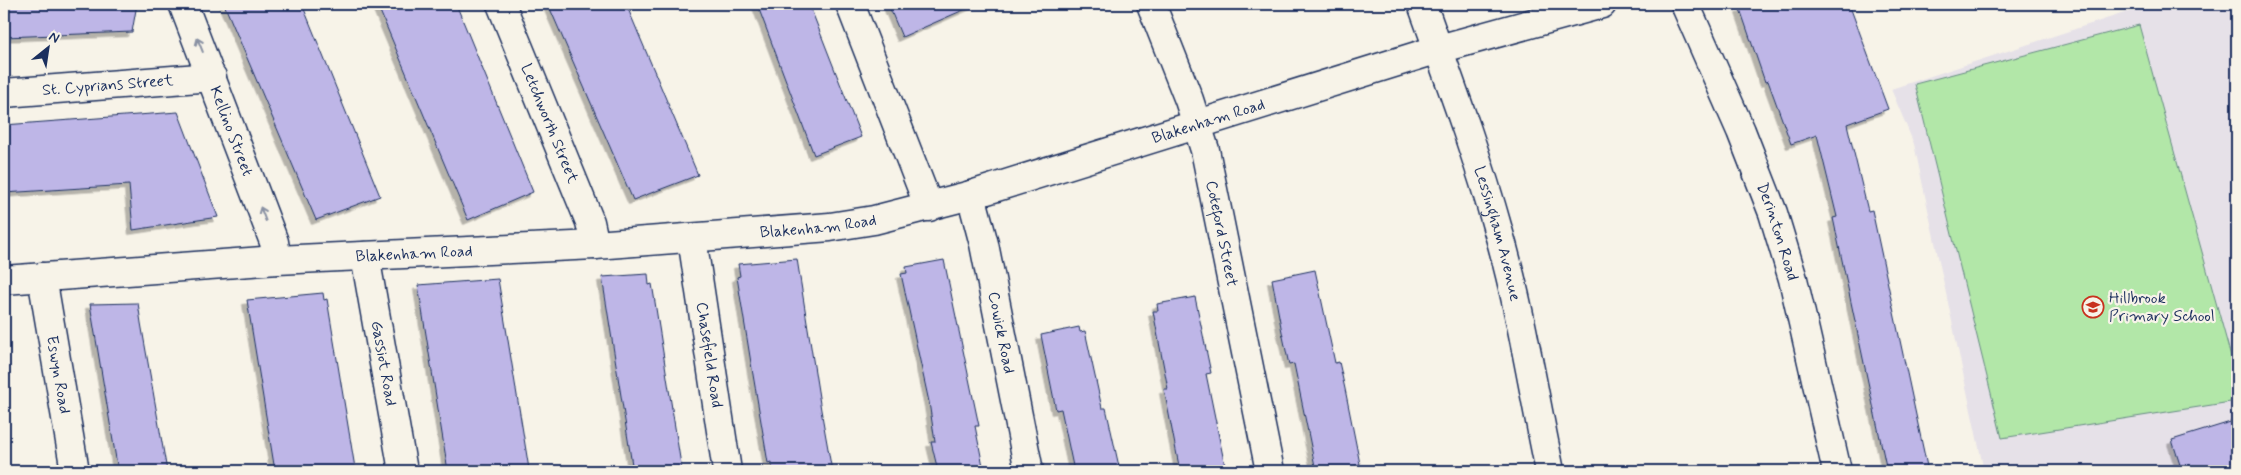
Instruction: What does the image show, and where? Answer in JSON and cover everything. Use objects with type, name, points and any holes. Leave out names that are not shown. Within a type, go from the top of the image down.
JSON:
[{"type":"street","name":"Kellino Street","points":[[183,4],[274,242],[277,260]]},
{"type":"street","name":"Letchworth Street","points":[[501,4],[590,222],[595,245]]},
{"type":"street","points":[[850,4],[929,206]]},
{"type":"street","name":"Coteford Street","points":[[1151,4],[1198,125],[1205,150],[1270,471]]},
{"type":"street","name":"Lessingham Avenue","points":[[1422,4],[1499,231],[1550,471]]},
{"type":"street","name":"Blakenham Road","points":[[4,280],[277,260],[595,245],[830,227],[874,220],[971,196],[1438,49],[1602,4]]},
{"type":"street","name":"Derinton Road","points":[[1685,4],[1741,131],[1773,213],[1793,279],[1837,471]]},
{"type":"street","name":"St. Cyprians Street","points":[[4,94],[212,77]]},
{"type":"street","name":"Cowick Road","points":[[971,196],[984,244],[1029,471]]},
{"type":"street","name":"Chasefield Road","points":[[692,238],[727,471]]},
{"type":"street","name":"Gassiot Road","points":[[365,256],[402,471]]},
{"type":"street","name":"Eswyn Road","points":[[42,277],[74,471]]},
{"type":"shaded area","name":"Hillbrook Primary School","points":[[2152,4],[2237,4],[2237,471],[1984,471],[1914,144],[1891,89]]},
{"type":"green space","name":"Hillbrook Primary School","points":[[2139,25],[2237,378],[2237,401],[2002,438],[1915,84]]},
{"type":"building","points":[[4,4],[137,4],[132,32],[4,37]]},
{"type":"building","points":[[224,4],[302,4],[380,196],[316,220]]},
{"type":"building","points":[[377,4],[456,4],[533,192],[468,220]]},
{"type":"building","points":[[548,4],[626,4],[698,175],[633,200]]},
{"type":"building","points":[[757,4],[809,4],[861,137],[814,155]]},
{"type":"building","points":[[888,4],[977,4],[902,37]]},
{"type":"building","points":[[1755,4],[1849,4],[1888,109],[1847,124],[1868,211],[1872,210],[1928,471],[1887,471],[1833,218],[1837,217],[1817,135],[1791,144],[1768,81],[1765,82],[1740,9]]},
{"type":"building","points":[[178,112],[218,217],[133,230],[129,185],[4,193],[4,125]]},
{"type":"building","points":[[797,259],[832,471],[773,471],[771,462],[768,463],[751,363],[737,277],[740,276],[738,264]]},
{"type":"building","points":[[944,260],[979,426],[975,426],[984,471],[938,471],[931,442],[935,442],[929,402],[901,274],[907,273],[906,267]]},
{"type":"building","points":[[1315,270],[1335,363],[1339,362],[1360,464],[1354,466],[1355,471],[1316,471],[1294,364],[1289,365],[1281,327],[1272,279]]},
{"type":"building","points":[[648,274],[649,285],[652,284],[682,471],[633,471],[602,277]]},
{"type":"building","points":[[498,279],[529,469],[513,471],[448,471],[418,285]]},
{"type":"building","points":[[323,293],[324,300],[327,299],[355,468],[340,471],[275,471],[247,300]]},
{"type":"building","points":[[1195,297],[1211,373],[1206,374],[1226,471],[1180,471],[1164,389],[1168,389],[1153,311],[1158,311],[1157,304]]},
{"type":"building","points":[[138,303],[167,471],[118,471],[90,304]]},
{"type":"building","points":[[1079,327],[1080,332],[1085,331],[1102,408],[1106,408],[1120,471],[1074,471],[1061,409],[1056,410],[1041,335]]},
{"type":"building","points":[[2237,420],[2237,471],[2182,471],[2172,440]]},
{"type":"place","name":"Hillbrook Primary School","points":[[2093,307]]}]
